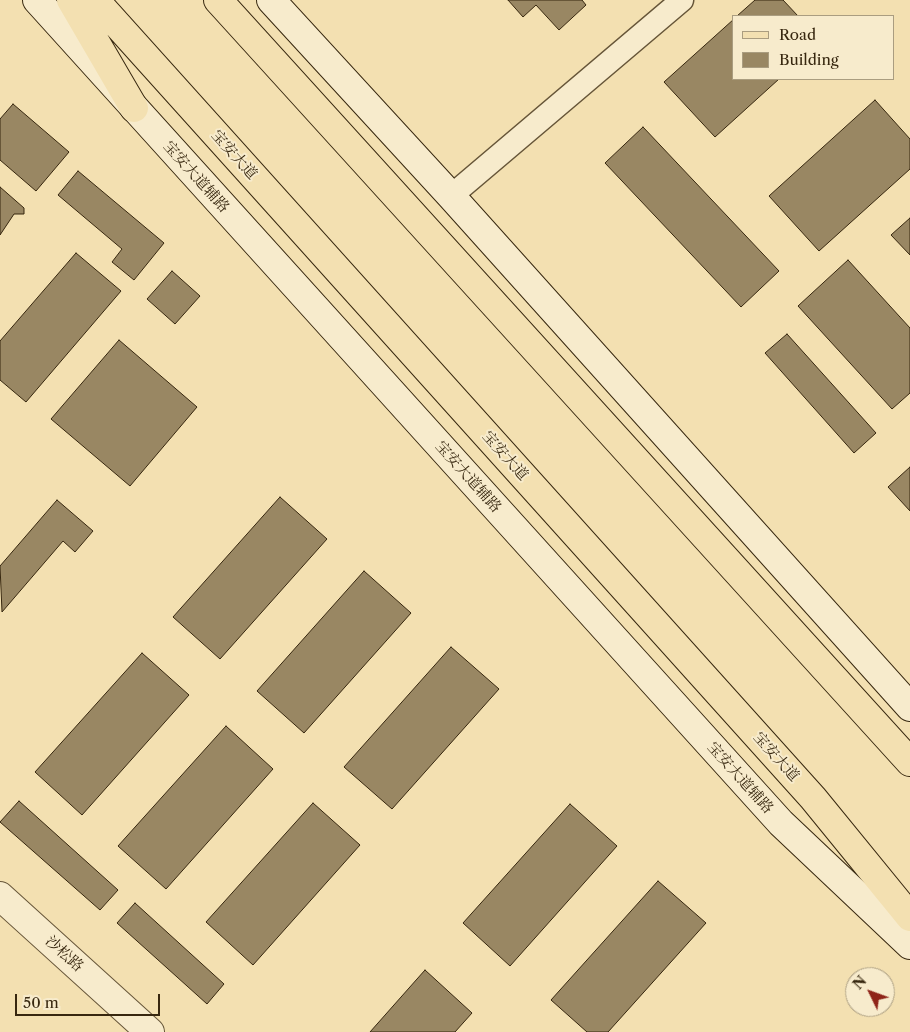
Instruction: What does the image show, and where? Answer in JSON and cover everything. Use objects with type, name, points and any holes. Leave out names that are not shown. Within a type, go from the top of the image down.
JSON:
[{"type":"main road","name":"宝安大道辅路","points":[[36,0],[781,823],[910,945]]},
{"type":"main road","points":[[71,0],[134,108]]},
{"type":"main road","name":"宝安大道","points":[[95,0],[812,798],[910,917]]},
{"type":"main road","points":[[218,0],[910,762]]},
{"type":"main road","points":[[270,0],[451,196],[910,707]]},
{"type":"main road","name":"沙松路","points":[[0,896],[150,1032]]},
{"type":"street","points":[[451,196],[682,0]]},
{"type":"building","points":[[508,0],[582,0],[586,5],[559,30],[536,5],[523,17]]},
{"type":"building","points":[[755,0],[783,0],[797,15],[738,15]]},
{"type":"building","points":[[732,21],[732,80],[778,80],[715,137],[664,82]]},
{"type":"building","points":[[875,100],[910,139],[910,169],[819,251],[769,196]]},
{"type":"building","points":[[13,104],[69,152],[36,191],[0,160],[0,119]]},
{"type":"building","points":[[643,127],[779,271],[741,307],[605,163]]},
{"type":"building","points":[[78,171],[164,243],[134,280],[112,262],[122,249],[58,195]]},
{"type":"building","points":[[0,187],[24,208],[24,214],[14,214],[0,235]]},
{"type":"building","points":[[910,218],[910,255],[891,235]]},
{"type":"building","points":[[76,253],[121,291],[26,402],[0,380],[0,341]]},
{"type":"building","points":[[848,260],[910,328],[910,393],[892,409],[798,306]]},
{"type":"building","points":[[172,271],[200,296],[175,324],[147,299]]},
{"type":"building","points":[[787,334],[876,433],[854,453],[765,353]]},
{"type":"building","points":[[119,340],[197,407],[130,486],[51,419]]},
{"type":"building","points":[[910,467],[910,511],[888,487]]},
{"type":"building","points":[[280,497],[327,539],[220,659],[173,617]]},
{"type":"building","points":[[57,500],[93,531],[75,552],[63,541],[2,612],[0,566]]},
{"type":"building","points":[[364,571],[411,613],[304,733],[257,691]]},
{"type":"building","points":[[451,647],[499,689],[392,809],[344,767]]},
{"type":"building","points":[[142,653],[189,695],[82,815],[35,772]]},
{"type":"building","points":[[226,726],[273,769],[166,889],[118,846]]},
{"type":"building","points":[[19,801],[118,890],[100,910],[0,822]]},
{"type":"building","points":[[313,803],[360,845],[253,965],[206,922]]},
{"type":"building","points":[[570,804],[617,846],[510,966],[463,923]]},
{"type":"building","points":[[658,881],[706,923],[608,1032],[587,1032],[551,1000]]},
{"type":"building","points":[[135,903],[224,984],[207,1004],[117,923]]},
{"type":"building","points":[[425,970],[472,1013],[455,1032],[370,1032]]}]
